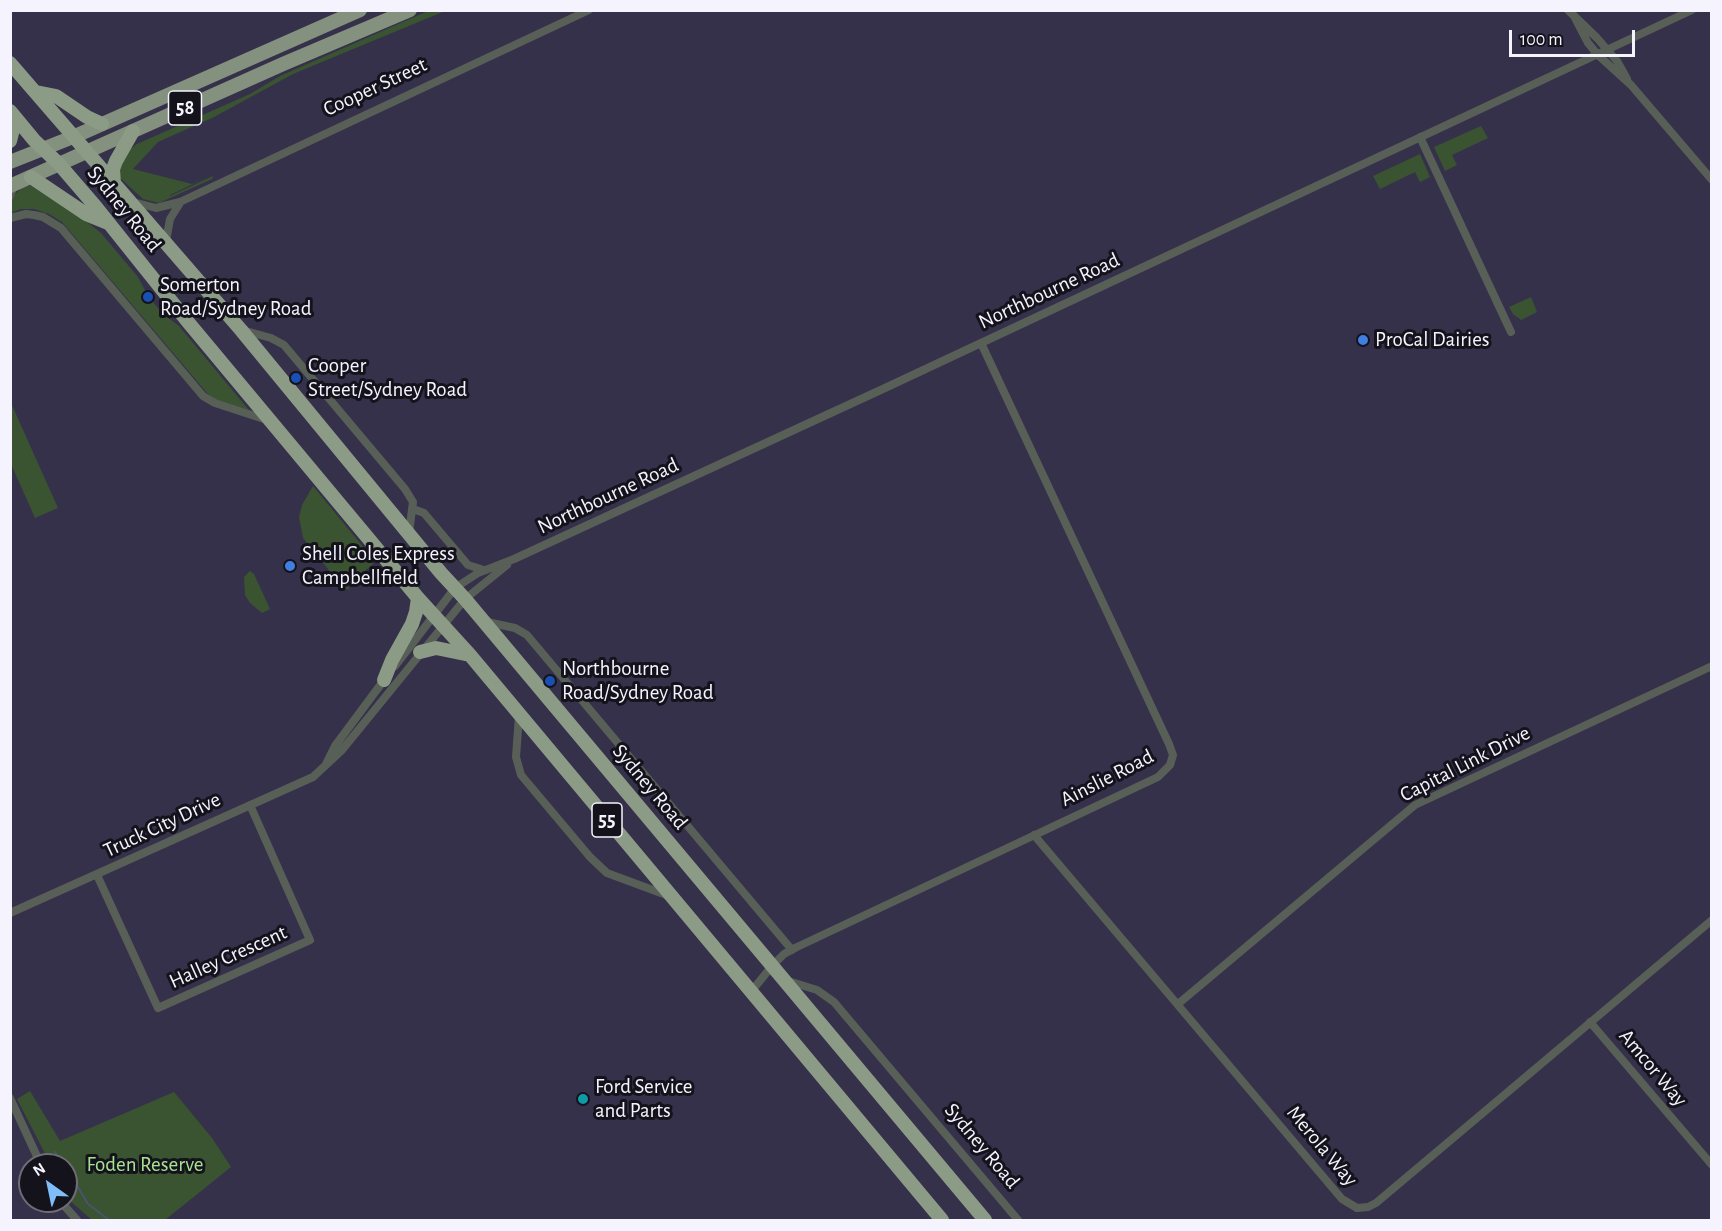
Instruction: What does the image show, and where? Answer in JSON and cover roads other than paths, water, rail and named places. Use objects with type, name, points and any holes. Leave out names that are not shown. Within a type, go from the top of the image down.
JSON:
[{"type":"highway","name":"55","points":[[10,63],[87,151]]},
{"type":"highway","points":[[36,92],[56,96],[87,117],[102,124]]},
{"type":"highway","points":[[10,113],[13,129],[10,141]]},
{"type":"highway","name":"55","points":[[10,113],[59,164]]},
{"type":"highway","points":[[114,183],[113,169],[133,132]]},
{"type":"highway","name":"Sydney Road","points":[[87,151],[241,330],[985,1221]]},
{"type":"highway","name":"Sydney Road","points":[[59,164],[270,421],[418,598],[470,655],[942,1221]]},
{"type":"highway","points":[[31,177],[86,214],[110,224]]},
{"type":"highway","points":[[384,680],[412,624],[418,598]]},
{"type":"highway","points":[[420,652],[436,648],[470,655]]},
{"type":"main road","name":"58","points":[[10,162],[73,137],[360,10]]},
{"type":"main road","name":"58","points":[[12,188],[87,151],[410,10]]},
{"type":"main road","points":[[253,58],[260,75]]},
{"type":"street","name":"Cooper Street","points":[[130,201],[156,208],[180,202],[589,10]]},
{"type":"street","points":[[1568,10],[1608,50],[1631,85]]},
{"type":"street","name":"Northbourne Road","points":[[460,593],[467,579],[484,570],[514,559],[981,343],[1692,10]]},
{"type":"street","points":[[1575,18],[1588,43],[1598,55],[1631,85],[1712,180]]},
{"type":"street","points":[[1420,137],[1511,332]]},
{"type":"street","points":[[166,241],[170,219],[180,202]]},
{"type":"street","points":[[10,218],[26,214],[34,215],[43,217],[61,228],[203,396],[215,403],[270,421]]},
{"type":"street","points":[[241,330],[271,338],[284,345],[410,496],[413,509],[409,533]]},
{"type":"street","name":"Ainslie Road","points":[[750,993],[772,966],[792,950],[1158,777],[1170,765],[1173,755],[1169,744],[981,343]]},
{"type":"street","points":[[413,509],[424,513],[468,565],[484,570]]},
{"type":"street","name":"Northbourne Road","points":[[460,593],[514,559]]},
{"type":"street","name":"Truck City Drive","points":[[326,764],[335,746],[384,680],[439,620],[460,593]]},
{"type":"street","name":"Truck City Drive","points":[[10,913],[312,777],[342,750],[420,652],[439,620],[460,593]]},
{"type":"street","name":"Sydney Road","points":[[483,621],[515,628],[527,635],[792,950]]},
{"type":"street","name":"Capital Link Drive","points":[[1178,1004],[1415,805],[1712,666]]},
{"type":"street","name":"Sydney Road","points":[[519,716],[516,757],[521,775],[590,857],[607,873],[669,896]]},
{"type":"street","name":"Halley Crescent","points":[[97,875],[158,1008],[310,940],[250,805]]},
{"type":"street","name":"Merola Way","points":[[1034,835],[1342,1199],[1357,1208],[1368,1207],[1376,1203],[1712,920]]},
{"type":"street","name":"Sydney Road","points":[[785,980],[817,990],[834,1002],[1018,1221]]},
{"type":"street","name":"Amcor Way","points":[[1590,1022],[1712,1165]]},
{"type":"street","points":[[10,1098],[35,1153]]},
{"type":"waterway","points":[[78,1187],[88,1204],[109,1220]]},
{"type":"place","name":"Somerton Road/Sydney Road","points":[[148,297]]},
{"type":"place","name":"ProCal Dairies","points":[[1363,340]]},
{"type":"place","name":"Cooper Street/Sydney Road","points":[[296,378]]},
{"type":"place","name":"Shell Coles Express Campbellfield","points":[[290,566]]},
{"type":"place","name":"Northbourne Road/Sydney Road","points":[[550,681]]},
{"type":"place","name":"Ford Service and Parts","points":[[583,1099]]},
{"type":"park label","name":"Foden Reserve","points":[[145,1165]]}]
